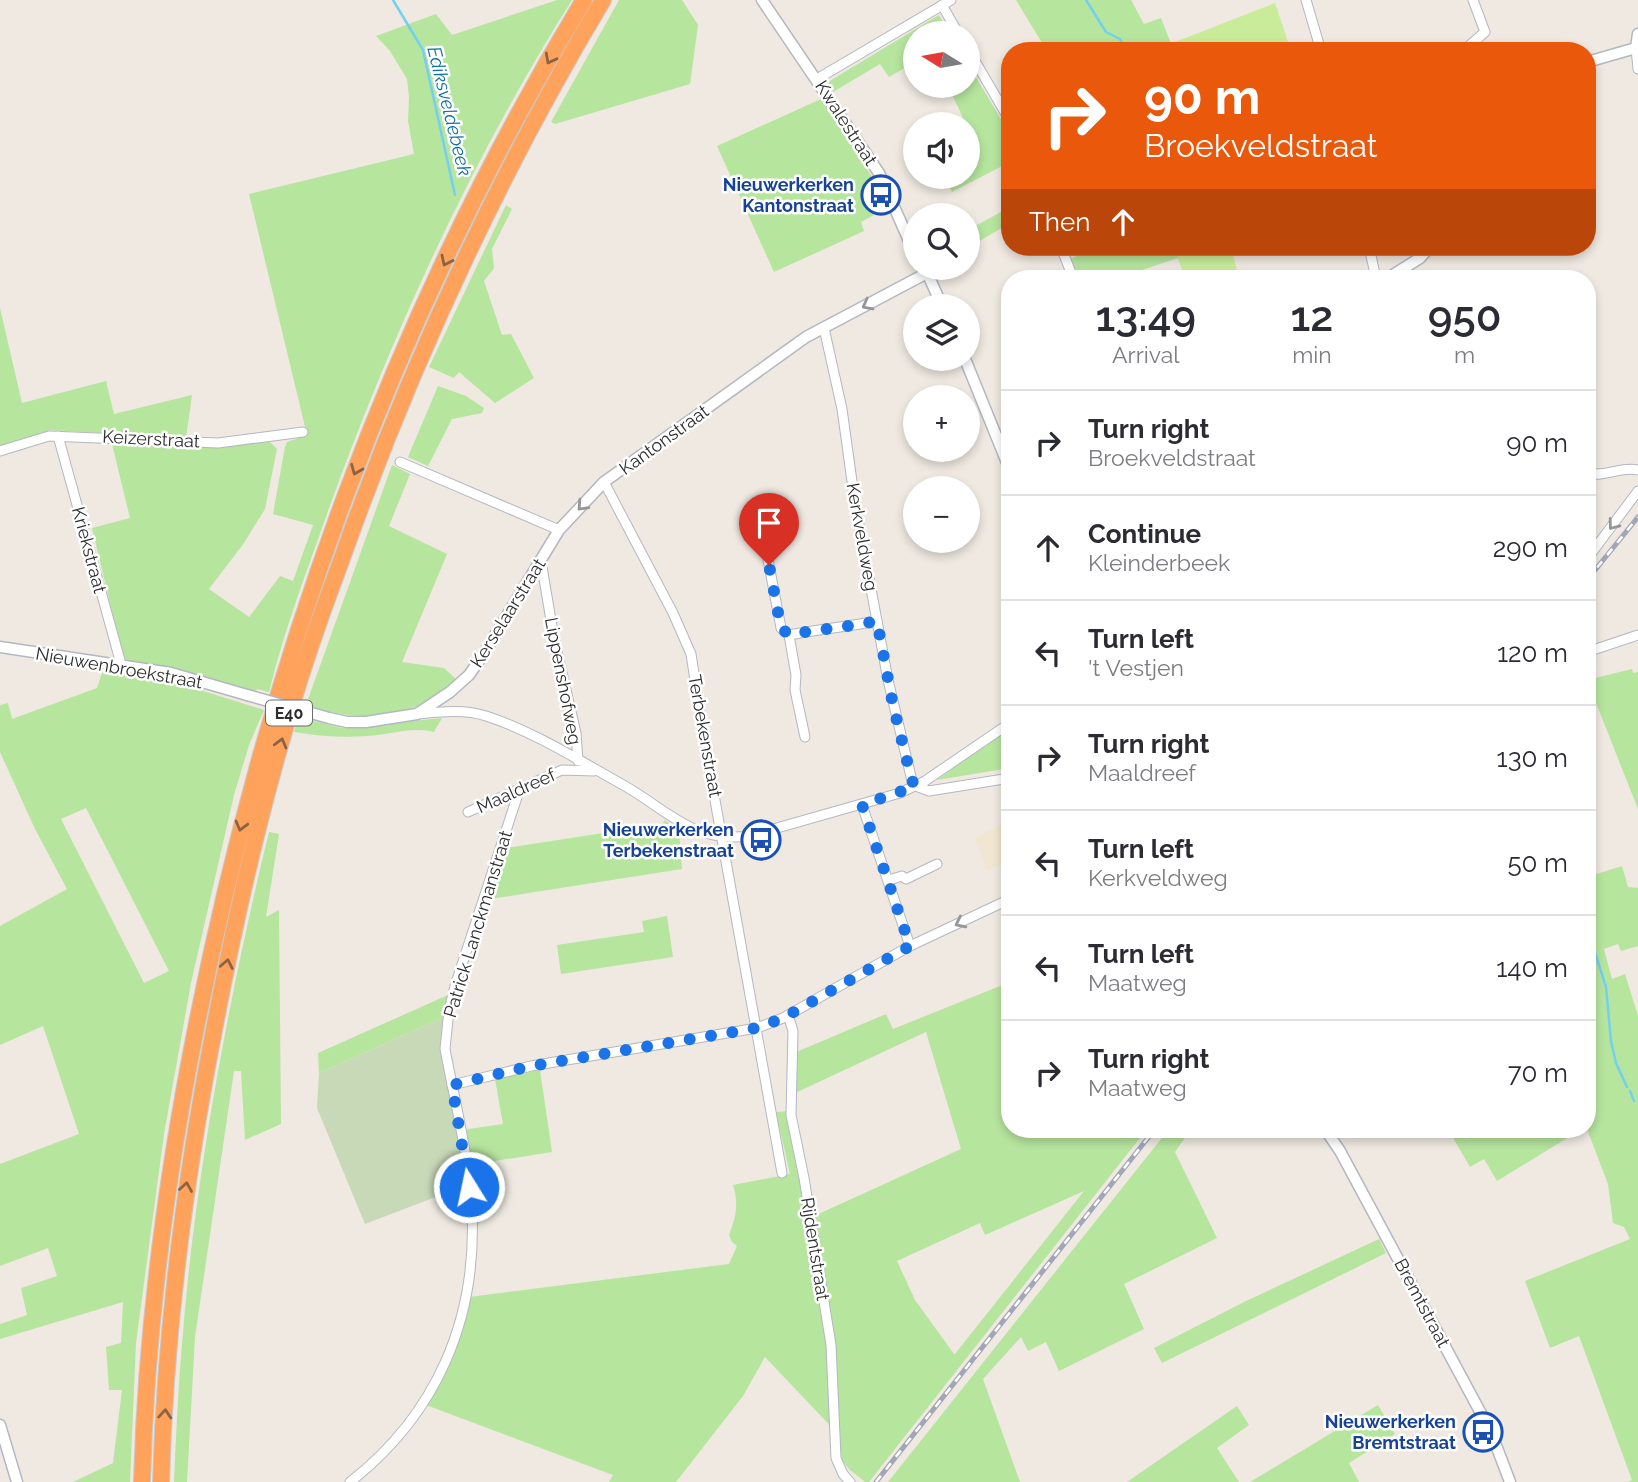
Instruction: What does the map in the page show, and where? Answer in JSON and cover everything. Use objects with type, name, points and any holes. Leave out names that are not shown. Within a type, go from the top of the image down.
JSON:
[{"type":"highway","name":"E40","points":[[142,1482],[153,1315],[185,1083],[235,848],[270,721],[341,510],[394,377],[483,183],[555,48],[584,0]]},
{"type":"highway","name":"E40","points":[[161,1482],[171,1318],[191,1157],[229,950],[284,729],[361,504],[447,297],[498,189],[603,0]]},
{"type":"street","name":"Kwalestraat","points":[[762,0],[879,173],[903,227]]},
{"type":"street","points":[[817,79],[951,0]]},
{"type":"street","points":[[1306,0],[1318,42]]},
{"type":"street","points":[[1474,0],[1485,32],[1474,42]]},
{"type":"street","points":[[942,5],[951,21]]},
{"type":"street","points":[[1638,34],[1638,69]]},
{"type":"street","points":[[1596,59],[1636,48]]},
{"type":"street","points":[[980,70],[1001,106]]},
{"type":"street","points":[[1401,270],[1422,256]]},
{"type":"street","name":"Kantonstraat","points":[[559,530],[604,482],[806,337],[908,280]]},
{"type":"street","name":"Kerkveldweg","points":[[824,328],[842,409],[855,503],[893,705],[912,781],[916,786]]},
{"type":"street","points":[[970,371],[1001,446]]},
{"type":"street","name":"Keizerstraat","points":[[0,451],[24,442],[58,436],[218,443],[303,432]]},
{"type":"street","name":"Kriekstraat","points":[[58,436],[121,664]]},
{"type":"street","points":[[400,462],[559,530]]},
{"type":"street","points":[[1596,475],[1628,468],[1638,470]]},
{"type":"street","name":"Terbekenstraat","points":[[604,482],[673,613],[691,654],[782,1173]]},
{"type":"street","points":[[1596,547],[1638,491]]},
{"type":"street","name":"Kerselaarstraat","points":[[417,714],[450,692],[469,675],[559,530]]},
{"type":"street","points":[[765,544],[781,628],[789,635],[796,675],[795,690],[805,737]]},
{"type":"street","name":"Lippenshofweg","points":[[541,561],[554,638],[576,733],[578,761]]},
{"type":"street","points":[[789,635],[831,626],[842,628],[877,621]]},
{"type":"street","points":[[1596,649],[1638,635]]},
{"type":"street","name":"Nieuwenbroekstraat","points":[[0,647],[171,673],[347,722],[455,711],[485,716],[545,743],[596,771]]},
{"type":"street","points":[[450,692],[449,702],[455,711]]},
{"type":"street","name":"Maaldreef","points":[[468,812],[562,770],[596,771],[687,827],[724,838],[749,836],[862,805],[916,786],[1001,729]]},
{"type":"street","name":"Maaldreef","points":[[916,786],[929,791],[1001,779]]},
{"type":"street","name":"Patrick Lanckmanstraat","points":[[350,1482],[394,1442],[419,1410],[442,1372],[458,1330],[468,1273],[471,1211],[445,1049],[449,1010],[520,788]]},
{"type":"street","points":[[862,805],[910,946]]},
{"type":"street","points":[[889,880],[902,876],[906,880],[937,864]]},
{"type":"street","points":[[452,1085],[531,1066],[757,1028],[788,1015],[910,946],[1001,903]]},
{"type":"street","name":"Rijdentstraat","points":[[788,1015],[793,1031],[791,1115],[806,1188],[831,1345],[836,1458],[850,1482]]},
{"type":"street","name":"Bremtstraat","points":[[1331,1138],[1491,1432],[1510,1482]]},
{"type":"street","points":[[0,1425],[18,1482]]},
{"type":"shaded area","points":[[1001,825],[1001,864],[987,871],[975,838]]},
{"type":"green space","points":[[557,0],[572,0],[500,122],[467,185],[379,379],[304,578],[269,692],[257,689],[256,692],[129,661],[123,657],[92,528],[130,518],[111,440],[227,447],[268,440],[277,449],[265,509],[244,543],[209,589],[249,617],[280,576],[293,581],[313,525],[273,514],[287,442],[307,435],[249,194],[414,154],[408,121],[407,79],[390,51],[376,36],[436,14],[452,35]]},
{"type":"green space","points":[[619,0],[682,0],[698,25],[690,84],[555,124],[551,122]]},
{"type":"green space","points":[[1016,0],[1131,0],[1144,24],[1161,18],[1170,42],[1042,42]]},
{"type":"green space","points":[[1275,3],[1288,42],[1175,42]]},
{"type":"green space","points":[[939,15],[942,21],[929,21]]},
{"type":"green space","points":[[903,37],[903,69],[889,77],[880,64],[833,92],[828,82]]},
{"type":"green space","points":[[980,84],[1001,119],[1001,167],[980,178],[980,112],[960,112],[954,98],[980,98]]},
{"type":"green space","points":[[821,99],[880,189],[887,208],[861,222],[864,231],[774,272],[717,146]]},
{"type":"green space","points":[[506,205],[512,209],[492,249],[494,268],[484,281],[502,335],[511,334],[534,378],[495,403],[459,372],[454,378],[429,367]]},
{"type":"green space","points":[[1001,212],[1001,228],[980,241],[980,223]]},
{"type":"green space","points":[[1078,256],[1178,258],[1142,270],[1074,270],[1070,259]]},
{"type":"green space","points":[[1177,256],[1233,256],[1237,270],[1182,270]]},
{"type":"green space","points":[[0,308],[22,403],[106,381],[114,414],[192,395],[186,438],[50,430],[0,447]]},
{"type":"green space","points":[[438,386],[466,396],[484,408],[482,413],[452,419],[428,466],[408,457]]},
{"type":"green space","points":[[392,465],[410,474],[389,526],[447,554],[402,662],[444,668],[457,680],[415,707],[387,714],[347,715],[306,705]]},
{"type":"green space","points":[[1632,669],[1633,673],[1638,672],[1638,809],[1596,703],[1596,678]]},
{"type":"green space","points":[[103,670],[165,679],[264,710],[249,745],[234,795],[191,983],[164,1134],[136,1343],[130,1482],[73,1482],[113,1463],[122,1390],[109,1390],[106,1347],[121,1343],[123,1302],[0,1339],[0,1324],[27,1315],[21,1288],[57,1276],[48,1248],[0,1266],[0,1164],[79,1134],[43,1026],[0,1045],[0,926],[67,889],[35,829],[0,752],[0,705],[8,703],[12,719],[97,688]],"holes":[[[86,808],[169,971],[144,983],[61,819]]]},
{"type":"green space","points":[[298,717],[342,728],[442,718],[434,732],[409,730],[348,737],[294,732]]},
{"type":"green space","points":[[1001,734],[1001,769],[937,780]]},
{"type":"green space","points":[[665,820],[679,831],[682,869],[490,899],[506,848],[642,827],[646,837],[653,836]]},
{"type":"green space","points":[[269,832],[279,834],[266,917],[279,910],[281,1124],[245,1140],[241,1071],[234,1071],[195,1337],[187,1482],[174,1482],[179,1378],[195,1216],[227,1022]]},
{"type":"green space","points":[[1622,866],[1628,887],[1638,888],[1638,946],[1621,951],[1618,944],[1604,949],[1612,979],[1625,974],[1638,1016],[1638,1482],[1628,1482],[1632,1480],[1579,1336],[1550,1348],[1525,1281],[1630,1239],[1624,1227],[1613,1223],[1608,1184],[1590,1138],[1596,1138],[1596,874]]},
{"type":"green space","points":[[667,916],[673,957],[561,974],[557,945],[644,932],[642,921]]},
{"type":"green space","points":[[1001,986],[1001,1138],[1140,1138],[869,1482],[865,1482],[849,1469],[842,1460],[839,1435],[765,1357],[743,1396],[676,1482],[609,1482],[613,1475],[426,1405],[456,1349],[469,1297],[729,1264],[737,1246],[729,1235],[736,1210],[733,1185],[790,1174],[776,1112],[788,1111],[814,1216],[961,1149],[926,1032],[793,1094],[794,1053],[886,1014],[893,1029]],"holes":[[[1084,1191],[954,1354],[915,1300],[897,1261],[980,1223],[985,1235]]]},
{"type":"green space","points":[[448,995],[444,1017],[319,1073],[318,1053]]},
{"type":"green space","points":[[444,1017],[443,1050],[467,1185],[365,1224],[317,1108],[319,1073]]},
{"type":"green space","points":[[540,1070],[552,1152],[469,1165],[462,1130],[503,1124],[495,1079]]},
{"type":"green space","points":[[1162,1138],[1185,1138],[1175,1152],[1217,1238],[1124,1284],[1144,1329],[1059,1371],[1046,1342],[1028,1351],[1021,1337],[983,1379],[1020,1482],[888,1482]]},
{"type":"green space","points":[[1453,1138],[1567,1138],[1497,1181],[1484,1159],[1470,1167]]},
{"type":"green space","points":[[1379,1239],[1386,1253],[1162,1363],[1154,1348],[1246,1301]]},
{"type":"green space","points":[[1378,1405],[1395,1434],[1349,1463],[1359,1482],[1250,1482]]},
{"type":"green space","points":[[1237,1406],[1249,1425],[1217,1448],[1239,1482],[1127,1482]]},
{"type":"waterway","name":"Ediksveldebeek","points":[[393,0],[423,50],[455,195]]},
{"type":"waterway","points":[[1086,0],[1106,32],[1122,42]]},
{"type":"waterway","points":[[1596,956],[1606,987],[1616,1063],[1627,1087]]},
{"type":"waterway","points":[[1630,1091],[1634,1101]]},
{"type":"railway","points":[[1596,569],[1638,517]]},
{"type":"railway","points":[[876,1482],[1148,1138]]},
{"type":"place","name":"Nieuwerkerken Kantonstraat","points":[[881,195]]},
{"type":"place","name":"Nieuwerkerken Terbekenstraat","points":[[761,840]]},
{"type":"place","name":"Nieuwerkerken Bremtstraat","points":[[1483,1432]]},
{"type":"route","points":[[469,1187],[452,1085],[531,1066],[757,1028],[783,1018],[910,946],[862,805],[916,786],[912,781],[893,705],[877,621],[842,628],[831,626],[789,635],[781,628],[769,565]]}]
